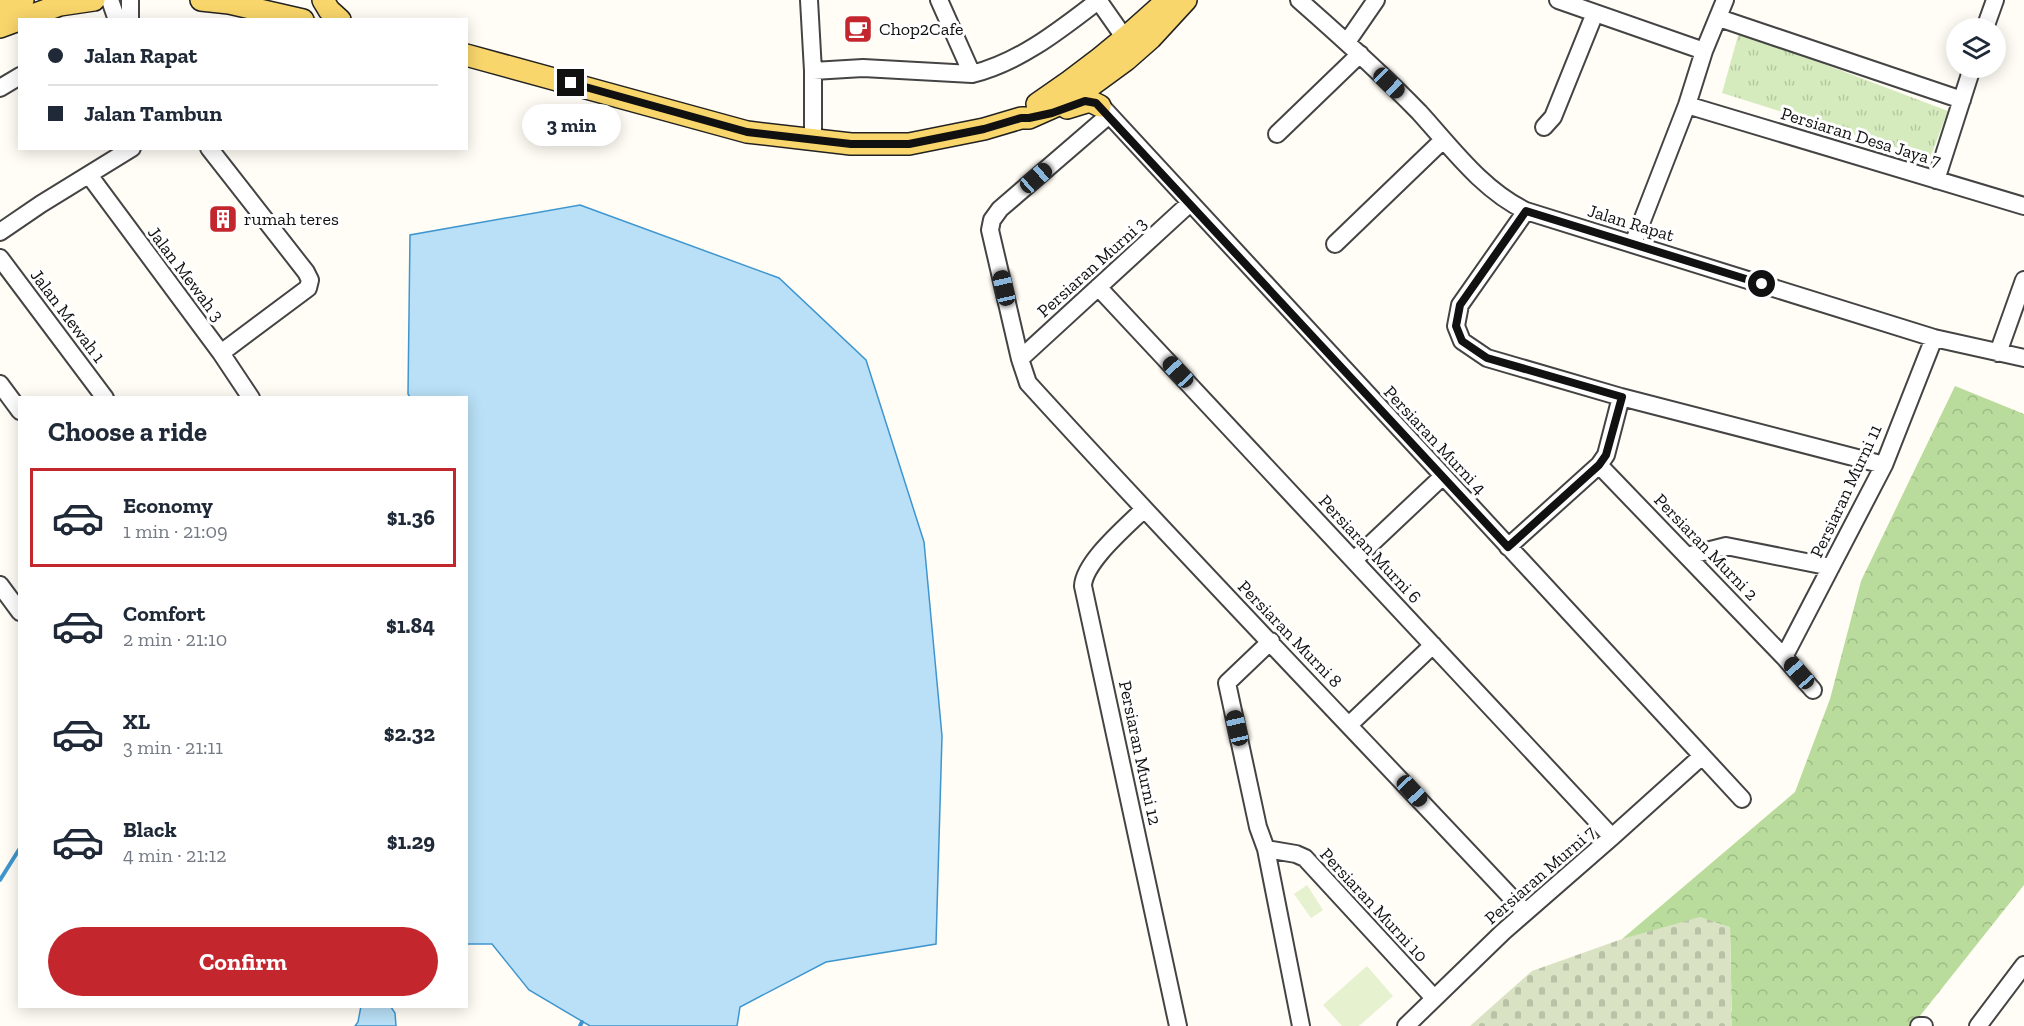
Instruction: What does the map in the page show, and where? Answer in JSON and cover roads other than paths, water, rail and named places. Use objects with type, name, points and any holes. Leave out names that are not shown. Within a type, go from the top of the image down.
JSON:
[{"type":"main road","points":[[0,7],[22,0]]},
{"type":"main road","points":[[25,18],[60,5],[93,0]]},
{"type":"main road","points":[[201,0],[229,3],[294,18]]},
{"type":"main road","points":[[323,0],[338,18]]},
{"type":"main road","points":[[1105,110],[1098,97],[1099,92],[1167,0]]},
{"type":"main road","points":[[1028,117],[1074,98],[1129,50],[1151,38],[1186,0]]},
{"type":"main road","points":[[0,27],[18,20]]},
{"type":"main road","points":[[468,56],[747,132],[851,144],[909,144],[1052,113],[1085,101],[1093,101],[1105,110]]},
{"type":"street","points":[[110,0],[116,18]]},
{"type":"street","points":[[130,0],[130,18]]},
{"type":"street","points":[[809,0],[813,71],[813,140]]},
{"type":"street","points":[[939,0],[972,74]]},
{"type":"street","points":[[813,71],[863,68],[972,74],[1022,55],[1098,0],[1129,50]]},
{"type":"street","name":"Jalan Rapat","points":[[1299,0],[1360,54],[1496,192],[1526,211],[1934,338],[2024,358]]},
{"type":"street","points":[[1347,42],[1376,0]]},
{"type":"street","points":[[1558,0],[1704,51]]},
{"type":"street","points":[[1633,244],[1725,0]]},
{"type":"street","points":[[1989,18],[1995,0]]},
{"type":"street","points":[[1544,127],[1553,117],[1595,13]]},
{"type":"street","points":[[1719,18],[1962,100]]},
{"type":"street","points":[[1277,134],[1360,54]]},
{"type":"street","points":[[0,88],[18,77]]},
{"type":"street","points":[[1936,180],[1969,78]]},
{"type":"street","name":"Persiaran Desa Jaya 7","points":[[1687,105],[2024,206]]},
{"type":"street","points":[[1020,359],[990,230],[992,220],[1000,209],[1105,110]]},
{"type":"street","name":"Persiaran Murni 4","points":[[1105,110],[1742,799]]},
{"type":"street","points":[[1335,244],[1443,140]]},
{"type":"street","points":[[0,232],[129,150]]},
{"type":"street","points":[[211,150],[310,280],[308,288],[221,353]]},
{"type":"street","name":"Jalan Mewah 3","points":[[89,176],[221,353],[250,396]]},
{"type":"street","name":"Persiaran Murni 3","points":[[1020,359],[1190,203]]},
{"type":"street","points":[[1526,211],[1460,305],[1456,326],[1462,341],[1487,358],[1622,397],[1884,465]]},
{"type":"street","name":"Jalan Mewah 1","points":[[0,258],[104,396]]},
{"type":"street","points":[[1998,353],[2024,280]]},
{"type":"street","name":"Persiaran Murni 6","points":[[1098,287],[1612,837]]},
{"type":"street","name":"Persiaran Murni 11","points":[[1784,657],[1884,465],[1934,338]]},
{"type":"street","name":"Persiaran Murni 8","points":[[1020,359],[1028,383],[1525,912]]},
{"type":"street","points":[[0,384],[18,408]]},
{"type":"street","points":[[1508,547],[1599,465],[1606,455],[1622,397]]},
{"type":"street","name":"Persiaran Murni 2","points":[[1599,465],[1813,690]]},
{"type":"street","points":[[1354,560],[1442,477]]},
{"type":"street","name":"Persiaran Murni 12","points":[[1144,509],[1103,551],[1085,575],[1083,586],[1178,1026]]},
{"type":"street","points":[[1687,556],[1726,546],[1831,567]]},
{"type":"street","points":[[3,595],[18,610]]},
{"type":"street","points":[[1271,641],[1227,683],[1258,827],[1266,849],[1301,1026]]},
{"type":"street","points":[[1349,725],[1433,645]]},
{"type":"street","name":"Persiaran Murni 7","points":[[1406,1026],[1525,912],[1702,756]]},
{"type":"street","name":"Persiaran Murni 10","points":[[1266,849],[1296,854],[1305,858],[1434,999]]},
{"type":"street","points":[[1978,1026],[2024,965]]},
{"type":"street","points":[[1918,1026],[1924,1026]]},
{"type":"water","points":[[580,205],[779,278],[866,360],[924,542],[942,736],[936,944],[826,962],[740,1007],[737,1026],[590,1026],[529,990],[492,944],[468,944],[468,396],[409,396],[408,394],[410,235]]},
{"type":"water","points":[[361,1008],[392,1008],[395,1013],[396,1026],[355,1026]]},
{"type":"waterway","points":[[0,880],[18,851]]},
{"type":"waterway","points":[[580,1026],[582,1022]]},
{"type":"place","name":"Chop2Cafe","points":[[858,29]]},
{"type":"place","name":"rumah teres","points":[[223,219]]}]
